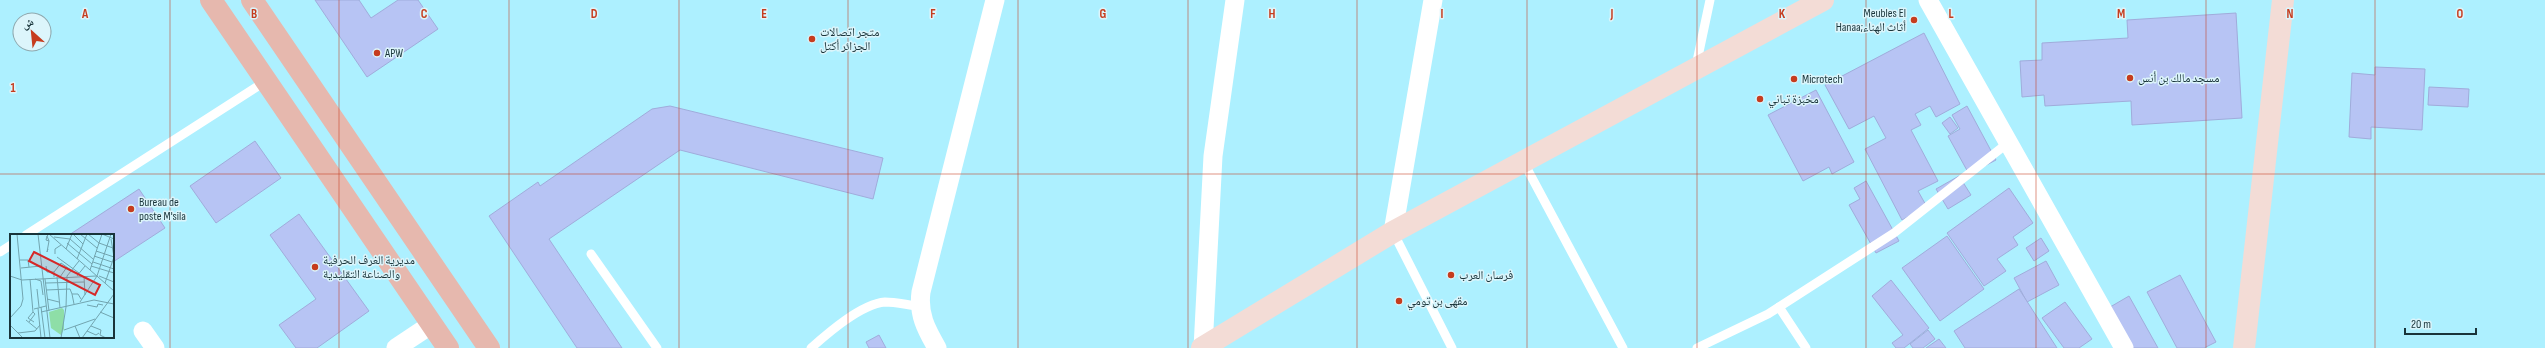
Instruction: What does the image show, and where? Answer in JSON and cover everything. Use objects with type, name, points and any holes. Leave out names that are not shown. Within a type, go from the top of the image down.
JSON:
[{"type":"main road","points":[[211,0],[448,348]]},
{"type":"main road","points":[[252,0],[489,348]]},
{"type":"main road","points":[[353,209],[382,191]]},
{"type":"street","points":[[937,348],[922,319],[919,306],[995,0]]},
{"type":"street","points":[[1203,348],[1213,156],[1235,0]]},
{"type":"street","points":[[1393,232],[1433,0]]},
{"type":"street","points":[[1203,348],[1393,232],[1821,0]]},
{"type":"street","points":[[1928,0],[2124,348]]},
{"type":"street","points":[[2244,348],[2283,0]]},
{"type":"street","points":[[396,348],[432,324]]},
{"type":"street","points":[[143,331],[155,348]]},
{"type":"lane","points":[[1696,67],[1710,0]]},
{"type":"lane","points":[[28,234],[266,81]]},
{"type":"lane","points":[[1697,348],[1779,308],[1894,233],[2009,142]]},
{"type":"lane","points":[[1524,161],[1623,348]]},
{"type":"lane","points":[[1393,232],[1452,348]]},
{"type":"lane","points":[[0,252],[10,246]]},
{"type":"lane","points":[[591,254],[657,348]]},
{"type":"lane","points":[[811,348],[834,328],[865,309],[884,302],[919,306]]},
{"type":"lane","points":[[1779,308],[1806,348]]},
{"type":"building","name":"APW","points":[[315,0],[359,0],[371,18],[398,0],[418,0],[438,29],[367,77]]},
{"type":"building","name":"مسجد مالك بن أنس","points":[[2236,13],[2242,118],[2132,125],[2131,101],[2045,106],[2044,95],[2022,97],[2020,61],[2042,60],[2042,43],[2128,38],[2127,20]]},
{"type":"building","points":[[1924,33],[1960,104],[1936,117],[1930,106],[1915,114],[1921,125],[1911,130],[1938,181],[1918,191],[1927,207],[1902,220],[1865,149],[1886,138],[1874,116],[1849,129],[1825,85]]},
{"type":"building","points":[[2375,67],[2425,69],[2422,130],[2371,127],[2371,139],[2349,137],[2352,73],[2375,75]]},
{"type":"building","points":[[2429,87],[2469,89],[2468,107],[2428,105]]},
{"type":"building","points":[[1816,90],[1854,162],[1832,174],[1829,167],[1803,181],[1768,115]]},
{"type":"building","points":[[670,106],[883,158],[873,199],[680,150],[549,239],[622,348],[577,348],[489,216],[538,182],[540,186],[652,109]]},
{"type":"building","points":[[1967,106],[1996,160],[1969,174],[1948,136],[1960,129],[1952,115]]},
{"type":"building","points":[[1950,117],[1958,128],[1950,134],[1942,123]]},
{"type":"building","points":[[255,141],[281,178],[216,223],[190,186]]},
{"type":"building","points":[[1959,176],[1971,195],[1948,209],[1936,189]]},
{"type":"building","points":[[1866,181],[1899,241],[1876,253],[1849,205],[1860,199],[1854,188]]},
{"type":"building","points":[[2009,188],[2033,223],[2013,237],[2018,245],[1997,259],[2006,271],[1984,286],[1947,233]]},
{"type":"building","name":"Bureau de poste M'sila","points":[[139,189],[165,228],[114,261],[114,234],[71,234]]},
{"type":"building","name":"مديرية الغرف الحرفية والصناعة التقليدية","points":[[299,214],[369,311],[317,348],[296,348],[279,325],[316,299],[270,235]]},
{"type":"building","points":[[1947,236],[1984,289],[1940,321],[1902,268]]},
{"type":"building","points":[[2041,238],[2049,251],[2034,261],[2026,248]]},
{"type":"building","points":[[2046,261],[2059,285],[2027,302],[2014,278]]},
{"type":"building","points":[[2180,275],[2216,342],[2204,348],[2177,348],[2147,292]]},
{"type":"building","points":[[1891,280],[1929,328],[1904,348],[1896,348],[1892,343],[1903,335],[1872,296]]},
{"type":"building","points":[[2019,289],[2057,348],[1965,348],[1954,331]]},
{"type":"building","points":[[2129,296],[2158,348],[2126,348],[2105,310]]},
{"type":"building","points":[[2065,302],[2092,339],[2079,348],[2064,348],[2042,318]]},
{"type":"building","points":[[1928,330],[1935,339],[1923,348],[1913,348],[1910,344]]},
{"type":"building","points":[[879,335],[886,348],[869,348],[866,342]]},
{"type":"building","points":[[1939,339],[1946,348],[1926,348]]},
{"type":"place","name":"Meubles El Hanaa;أثاث الهناء","points":[[1914,20]]},
{"type":"place","name":"متجر اتصالات الجزائر أكتل","points":[[812,39]]},
{"type":"place","name":"APW","points":[[377,53]]},
{"type":"place","name":"مسجد مالك بن أنس","points":[[2130,78]]},
{"type":"place","name":"Microtech","points":[[1794,79]]},
{"type":"place","name":"مخبزة تباني","points":[[1760,99]]},
{"type":"place","name":"Bureau de poste M'sila","points":[[131,209]]},
{"type":"place","name":"مديرية الغرف الحرفية والصناعة التقليدية","points":[[315,267]]},
{"type":"place","name":"فرسان العرب","points":[[1451,275]]},
{"type":"place","name":"مقهى بن تومي","points":[[1399,301]]}]
